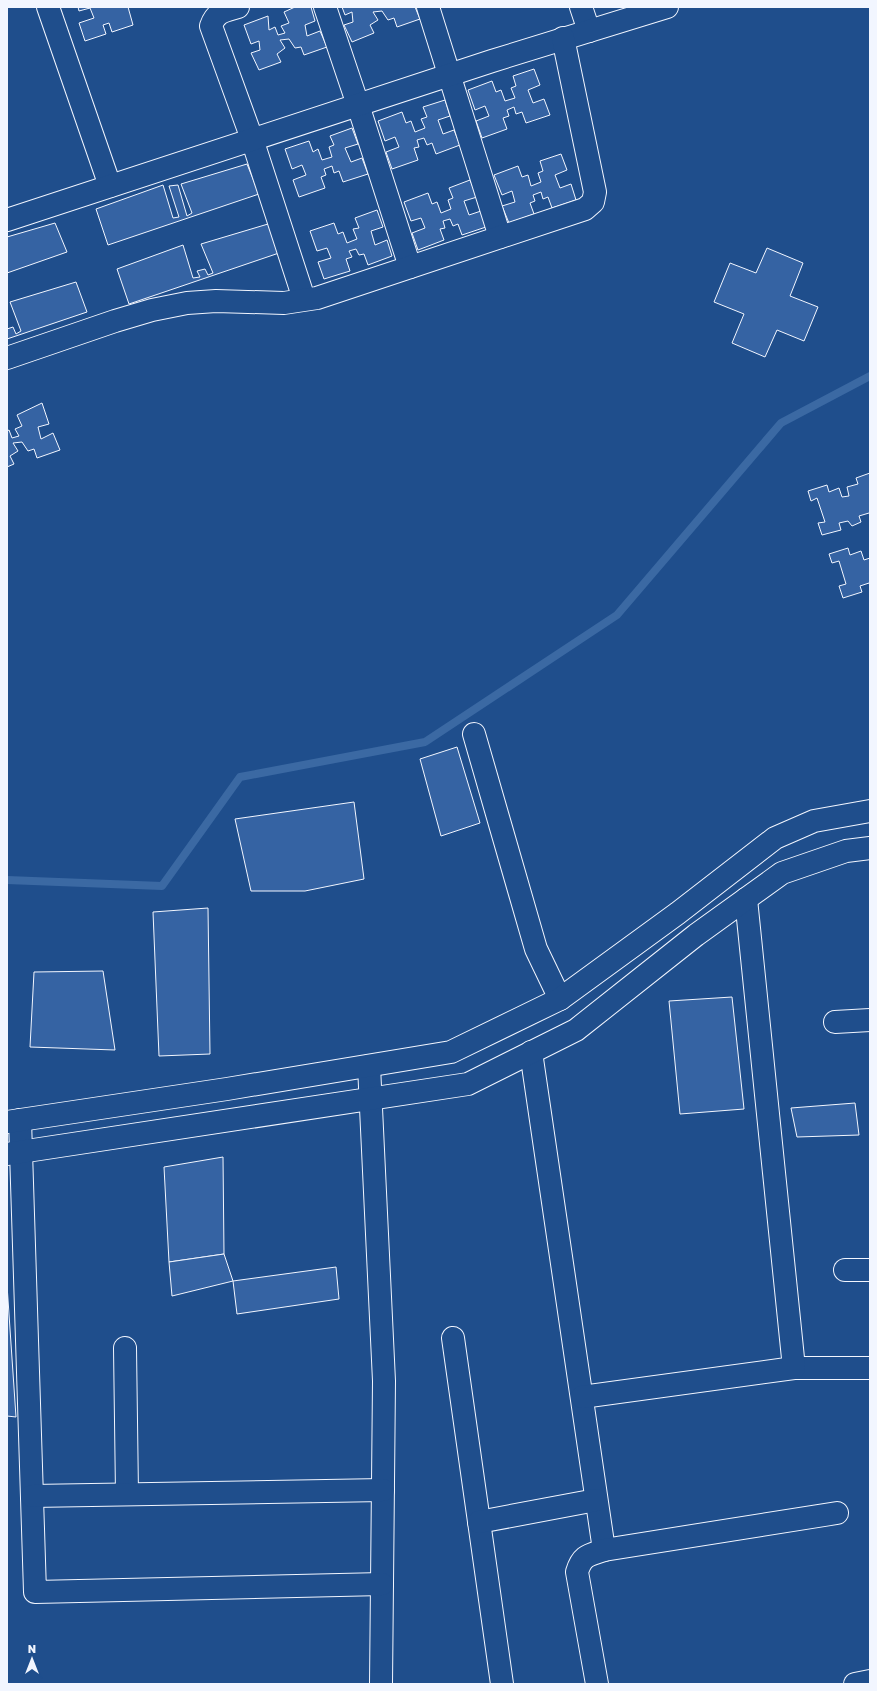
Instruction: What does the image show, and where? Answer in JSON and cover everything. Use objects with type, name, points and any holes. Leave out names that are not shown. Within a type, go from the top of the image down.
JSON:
[{"type":"street","points":[[48,7],[110,186]]},
{"type":"street","points":[[238,7],[221,12],[214,17],[211,26],[252,139],[304,299]]},
{"type":"street","points":[[325,7],[410,267]]},
{"type":"street","points":[[428,7],[500,237]]},
{"type":"street","points":[[581,7],[589,31]]},
{"type":"street","points":[[7,220],[563,38],[667,7]]},
{"type":"street","points":[[7,358],[115,321],[152,310],[187,303],[216,301],[284,303],[317,298],[585,209],[593,202],[596,192],[563,38]]},
{"type":"street","points":[[474,734],[536,949],[560,999]]},
{"type":"street","points":[[382,1584],[35,1592],[32,1496],[13,1121],[227,1089],[451,1052],[560,999],[678,913],[775,838],[814,821],[870,811]]},
{"type":"street","points":[[14,1153],[468,1084],[576,1030],[690,940],[782,873],[846,851],[870,848]]},
{"type":"street","points":[[746,899],[794,1368]]},
{"type":"street","points":[[835,1022],[870,1020]]},
{"type":"street","points":[[532,1052],[604,1550]]},
{"type":"street","points":[[369,1066],[384,1381],[381,1684]]},
{"type":"street","points":[[846,1270],[870,1270]]},
{"type":"street","points":[[453,1338],[502,1684]]},
{"type":"street","points":[[125,1348],[127,1494]]},
{"type":"street","points":[[582,1397],[794,1368],[870,1368]]},
{"type":"street","points":[[32,1496],[383,1490]]},
{"type":"street","points":[[479,1522],[596,1500]]},
{"type":"street","points":[[597,1684],[577,1572],[580,1563],[586,1556],[604,1550],[837,1513]]},
{"type":"street","points":[[855,1684],[870,1681]]},
{"type":"building","points":[[78,7],[128,7],[133,25],[112,32],[109,23],[103,25],[106,34],[85,41],[79,23],[94,18],[90,8],[79,11]]},
{"type":"building","points":[[295,7],[311,7],[315,21],[305,25],[307,36],[320,31],[327,47],[304,55],[301,47],[295,48],[289,39],[280,40],[285,48],[277,54],[281,62],[259,70],[251,53],[260,50],[259,41],[251,44],[244,25],[268,16],[269,30],[275,27],[278,35],[285,33],[281,26],[289,23],[284,12]]},
{"type":"building","points":[[342,7],[415,7],[420,19],[397,27],[394,18],[388,20],[382,11],[373,12],[378,20],[370,25],[374,33],[352,42],[344,25],[353,22],[352,12],[345,15]]},
{"type":"building","points":[[534,69],[540,85],[528,90],[533,103],[544,99],[550,115],[526,123],[522,112],[516,114],[514,107],[507,110],[509,116],[503,118],[507,129],[482,138],[476,121],[489,116],[485,106],[475,110],[468,90],[492,81],[496,92],[501,90],[505,101],[515,98],[511,88],[516,86],[513,76]]},
{"type":"building","points":[[445,100],[450,116],[438,120],[443,134],[454,130],[460,145],[436,154],[432,143],[427,145],[424,138],[417,140],[419,147],[414,148],[418,160],[392,169],[386,152],[399,147],[395,137],[385,141],[378,121],[402,112],[406,123],[411,121],[415,132],[425,128],[421,119],[427,117],[423,107]]},
{"type":"building","points":[[352,128],[358,144],[345,148],[351,162],[362,158],[368,174],[343,182],[339,171],[334,173],[332,166],[324,169],[326,175],[321,177],[325,188],[299,197],[293,180],[306,175],[302,165],[292,169],[285,149],[309,141],[313,152],[318,149],[322,160],[332,157],[329,147],[334,145],[330,136]]},
{"type":"building","points":[[561,154],[567,170],[555,175],[560,188],[571,184],[576,200],[552,208],[548,197],[543,199],[541,192],[533,195],[535,201],[530,203],[534,214],[509,223],[502,206],[515,202],[512,191],[502,195],[494,175],[518,166],[522,177],[528,175],[531,186],[541,182],[538,173],[543,171],[540,161]]},
{"type":"building","points":[[247,164],[259,194],[108,245],[96,209],[163,185],[173,218],[179,217],[169,186],[178,185],[187,216],[192,213],[181,184]]},
{"type":"building","points":[[470,180],[477,197],[464,201],[469,215],[481,211],[486,227],[462,235],[458,224],[453,226],[450,219],[443,221],[445,228],[440,229],[444,240],[418,250],[412,233],[425,228],[421,218],[411,221],[404,202],[428,193],[432,204],[437,202],[441,213],[451,209],[448,200],[453,198],[449,188]]},
{"type":"building","points":[[377,210],[383,227],[371,231],[375,245],[387,240],[392,256],[368,265],[364,254],[359,255],[356,249],[349,251],[352,257],[346,259],[350,271],[324,279],[318,262],[331,258],[327,248],[317,251],[310,231],[334,223],[338,234],[343,232],[347,243],[357,239],[353,229],[359,228],[355,218]]},
{"type":"building","points":[[55,223],[67,252],[7,273],[7,237]]},
{"type":"building","points":[[268,224],[279,253],[129,304],[117,269],[183,245],[193,278],[200,277],[197,271],[205,269],[208,275],[213,273],[201,244]]},
{"type":"building","points":[[767,248],[803,263],[790,296],[818,307],[804,341],[777,330],[765,357],[732,343],[744,314],[714,302],[730,263],[756,273]]},
{"type":"building","points":[[76,282],[87,312],[7,339],[7,329],[13,327],[16,334],[21,331],[10,302]]},
{"type":"building","points":[[42,403],[49,424],[38,427],[41,439],[53,433],[60,450],[37,458],[34,449],[28,451],[22,442],[13,443],[18,451],[10,456],[14,464],[7,467],[7,431],[9,430],[12,438],[19,436],[15,429],[22,426],[17,415]]},
{"type":"building","points":[[870,473],[870,514],[859,516],[861,522],[852,526],[848,521],[839,523],[841,530],[822,535],[818,523],[825,522],[817,498],[811,501],[808,491],[827,485],[829,492],[839,488],[842,497],[849,496],[847,487],[858,484],[856,478]]},
{"type":"building","points":[[848,548],[850,555],[861,551],[864,560],[870,558],[870,585],[869,583],[860,586],[862,592],[843,598],[839,586],[846,584],[839,561],[832,563],[829,554]]},
{"type":"building","points":[[457,747],[480,823],[441,836],[420,759]]},
{"type":"building","points":[[354,802],[364,879],[305,891],[251,891],[235,819]]},
{"type":"building","points":[[208,908],[210,1054],[159,1056],[153,912]]},
{"type":"building","points":[[103,971],[115,1050],[30,1047],[34,972]]},
{"type":"building","points":[[732,997],[744,1109],[680,1114],[669,1001]]},
{"type":"building","points":[[855,1103],[859,1135],[797,1137],[791,1108]]},
{"type":"building","points":[[223,1157],[224,1254],[169,1262],[164,1167]]},
{"type":"building","points":[[224,1254],[233,1281],[172,1296],[169,1262]]},
{"type":"building","points":[[336,1267],[339,1299],[237,1314],[233,1281]]},
{"type":"building","points":[[7,1285],[16,1417],[7,1416]]},
{"type":"waterway","points":[[7,880],[162,886],[240,777],[425,742],[617,615],[781,423],[870,376]]}]
